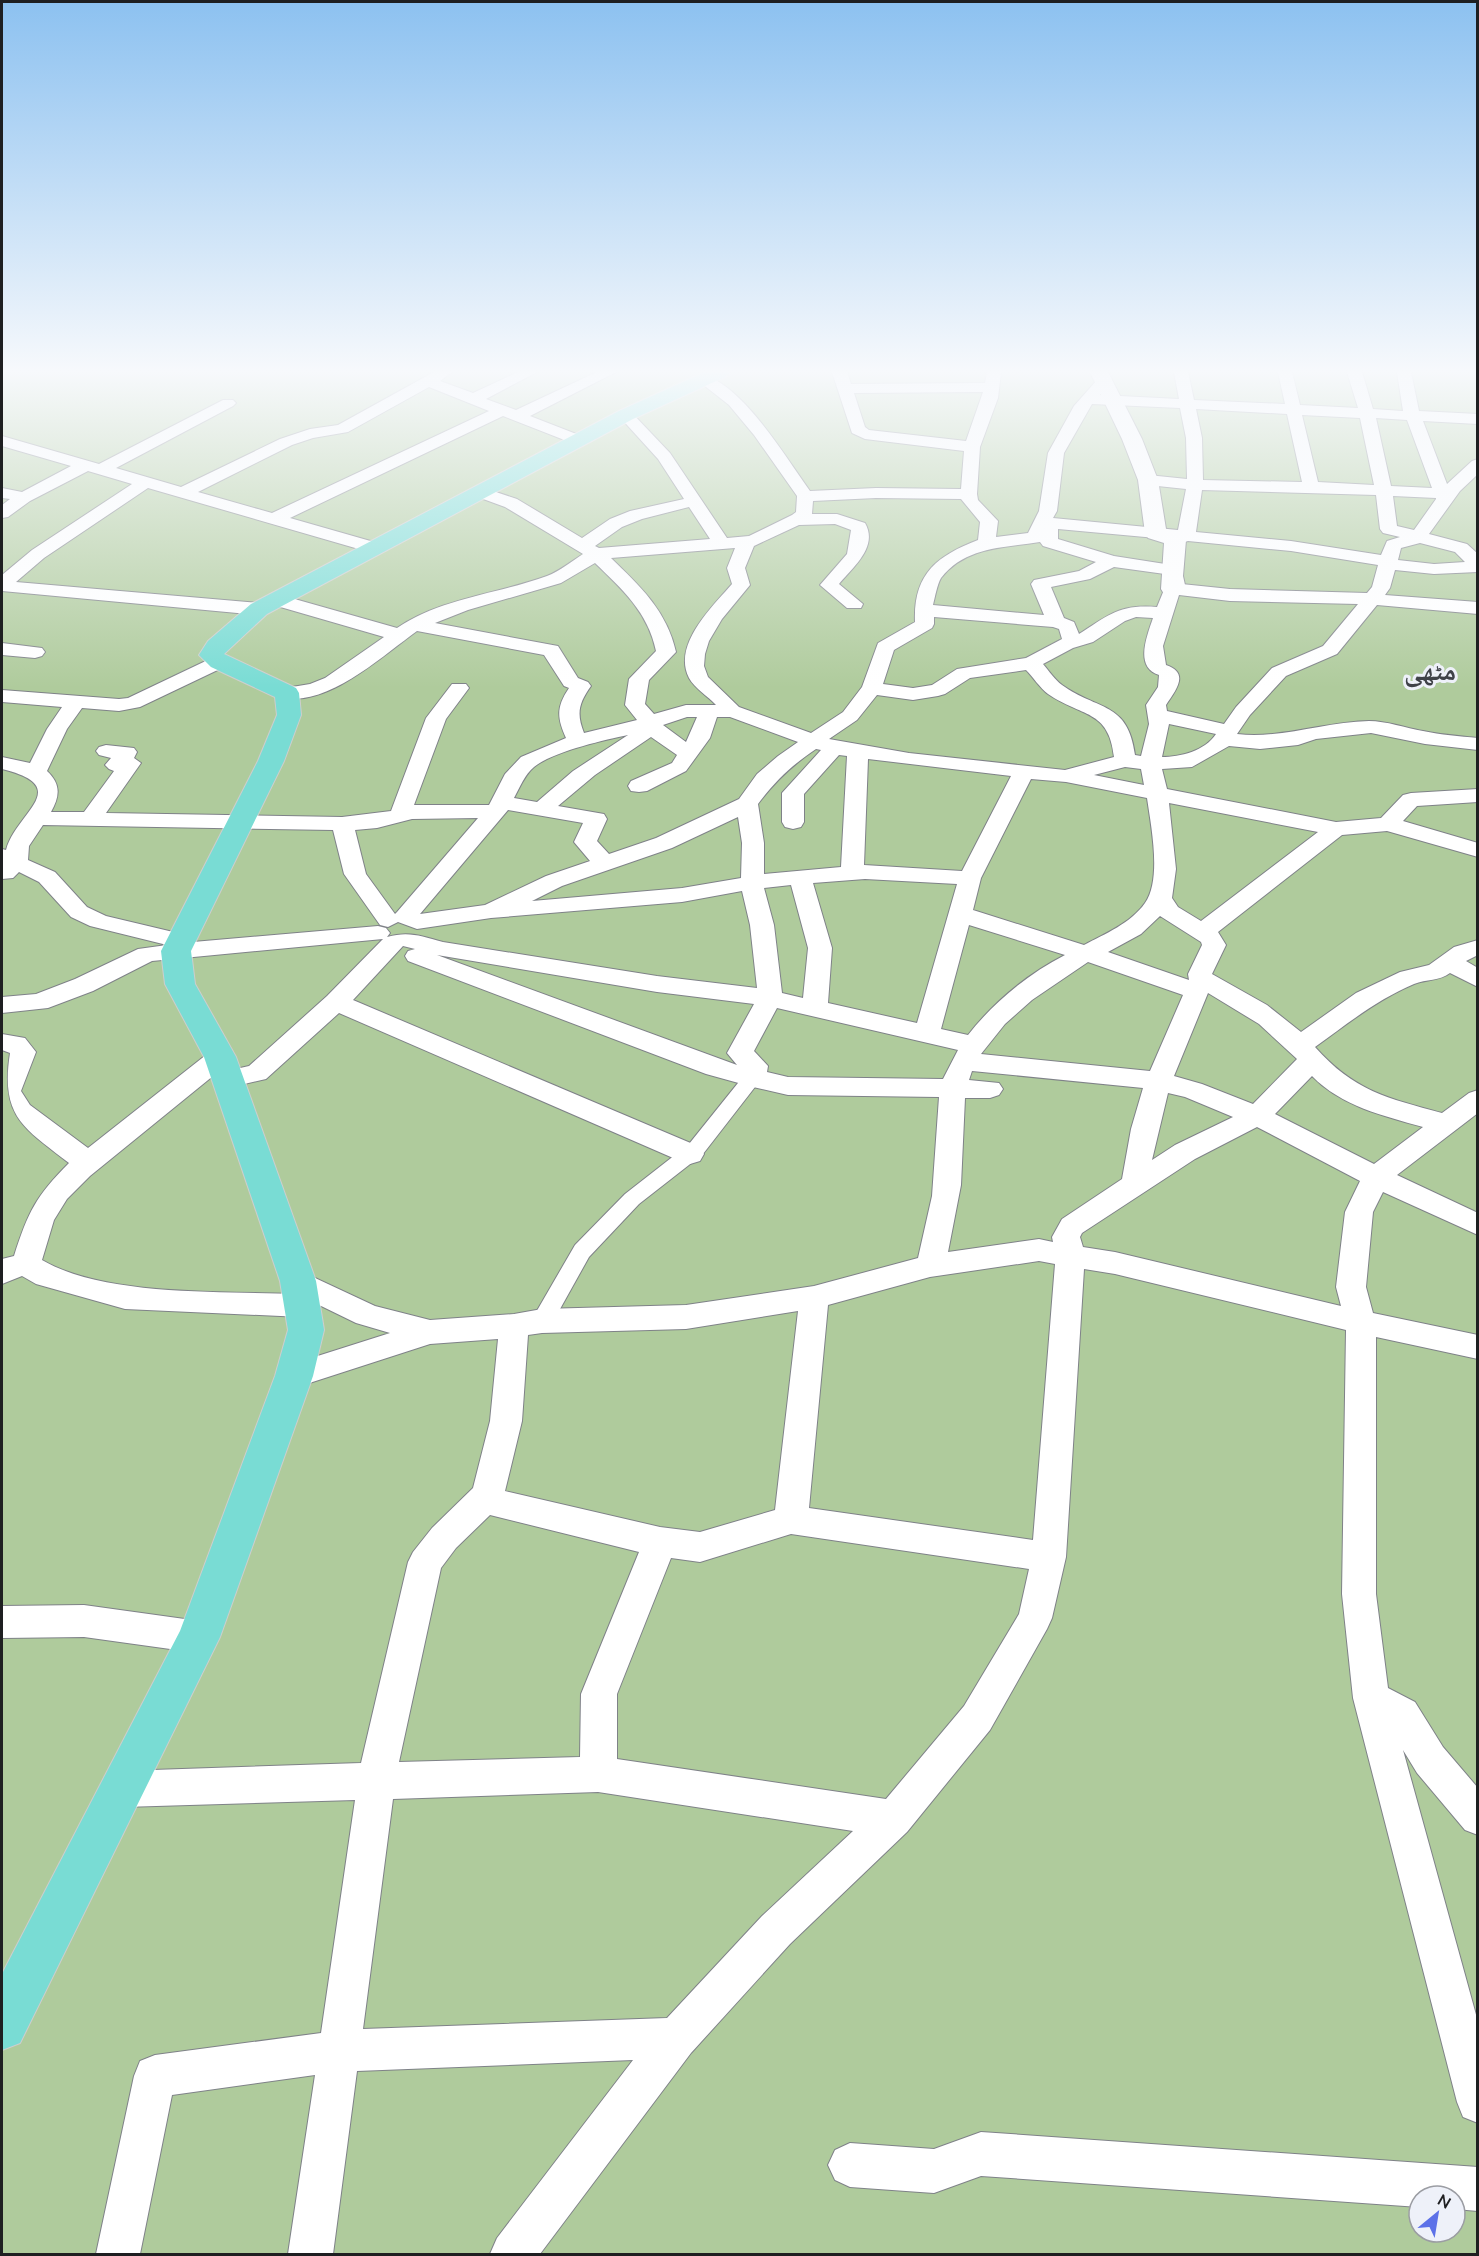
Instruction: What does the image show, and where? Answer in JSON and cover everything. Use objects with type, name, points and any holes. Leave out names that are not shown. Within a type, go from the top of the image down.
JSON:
[{"type":"main road","points":[[2,2025],[199,1637],[294,1376],[306,1330],[300,1293],[223,1068],[180,984],[179,946],[271,761],[289,715],[287,693],[219,662],[211,655],[216,646],[268,604],[508,477]]},
{"type":"street","points":[[2,513],[24,497],[70,477]]},
{"type":"street","points":[[130,477],[375,548]]},
{"type":"street","points":[[182,493],[214,477]]},
{"type":"street","points":[[274,519],[367,477]]},
{"type":"street","points":[[679,477],[722,544]]},
{"type":"street","points":[[589,550],[753,541],[804,514],[805,496],[791,477]]},
{"type":"street","points":[[970,477],[970,501],[989,521],[986,543]]},
{"type":"street","points":[[1053,477],[1046,522],[1049,542],[1230,595],[1371,599],[1478,608]]},
{"type":"street","points":[[1173,537],[1195,485],[1195,477]]},
{"type":"street","points":[[1309,477],[1311,488]]},
{"type":"street","points":[[1381,477],[1389,529],[1461,548],[1478,566]]},
{"type":"street","points":[[1440,477],[1447,494]]},
{"type":"street","points":[[1066,776],[1125,761],[1150,764],[1185,763],[1220,744],[1243,711],[1279,672],[1330,650],[1381,588],[1393,545],[1417,538],[1447,494],[1464,477]]},
{"type":"street","points":[[930,1266],[938,1238],[948,1175],[954,1081],[969,1053],[995,1017],[1020,995],[1068,963],[1115,939],[1141,921],[1160,898],[1165,860],[1158,794],[1150,764],[1159,724],[1155,705],[1168,687],[1169,672],[1157,668],[1153,646],[1172,579],[1176,555],[1173,537],[1148,480],[1195,485],[1447,494],[1478,487]]},
{"type":"street","points":[[2,585],[38,554],[146,482]]},
{"type":"street","points":[[481,492],[511,503],[589,550],[636,594],[661,626],[666,652],[639,679],[635,705],[651,724],[687,753]]},
{"type":"street","points":[[2,493],[24,497]]},
{"type":"street","points":[[805,496],[969,494]]},
{"type":"street","points":[[835,495],[837,519]]},
{"type":"street","points":[[287,693],[314,690],[332,682],[406,630],[461,606],[555,579],[616,523],[636,515],[695,501]]},
{"type":"street","points":[[796,520],[837,519],[859,528],[861,543],[849,564],[837,573],[829,585],[854,604]]},
{"type":"street","points":[[1046,522],[1173,537],[1291,546],[1434,569],[1478,566]]},
{"type":"street","points":[[793,822],[793,793],[823,744],[850,716],[872,688],[885,647],[925,624],[924,610],[932,577],[960,553],[986,543],[1034,538],[1046,522]]},
{"type":"street","points":[[732,711],[716,692],[699,679],[696,668],[697,646],[705,628],[741,585],[736,568],[747,541]]},
{"type":"street","points":[[1056,622],[1040,584],[1084,575],[1112,561]]},
{"type":"street","points":[[2,585],[268,604],[406,630],[551,650],[571,681],[581,686],[567,704],[567,717],[577,741]]},
{"type":"street","points":[[924,610],[1056,622],[1067,626],[1072,642]]},
{"type":"street","points":[[872,688],[913,693],[938,690],[964,673],[1031,663],[1072,642],[1086,638],[1118,617],[1134,611],[1163,613]]},
{"type":"street","points":[[2,649],[35,652]]},
{"type":"street","points":[[2,696],[76,702],[133,703],[219,662]]},
{"type":"street","points":[[1031,663],[1054,689],[1113,720],[1123,744],[1125,761]]},
{"type":"street","points":[[400,815],[436,718],[459,688]]},
{"type":"street","points":[[36,772],[57,729],[76,702]]},
{"type":"street","points":[[430,1332],[367,1315],[300,1293],[125,1298],[14,1269],[40,1218],[57,1192],[87,1163],[223,1068],[257,1073],[336,1002],[399,931],[499,807],[516,774],[528,762],[577,741],[651,724],[686,711],[732,711],[823,744],[858,752],[1066,776],[1336,829],[1388,824],[1478,850]]},
{"type":"street","points":[[639,786],[679,767],[700,738],[709,711]]},
{"type":"street","points":[[1157,715],[1260,743],[1298,739],[1312,733],[1371,727],[1425,738],[1478,744]]},
{"type":"street","points":[[543,808],[562,790],[630,744],[651,724]]},
{"type":"street","points":[[491,911],[554,881],[664,843],[747,804],[765,779],[785,760],[823,744]]},
{"type":"street","points":[[90,819],[130,763],[116,765],[127,752],[106,751]]},
{"type":"street","points":[[852,873],[858,752]]},
{"type":"street","points":[[2,763],[36,772],[43,777],[47,787],[45,804],[38,818],[20,842],[7,865],[47,877],[79,912],[98,921],[179,946]]},
{"type":"street","points":[[927,1034],[970,878],[1024,772]]},
{"type":"street","points":[[1388,824],[1411,800],[1478,795]]},
{"type":"street","points":[[311,2254],[376,1782],[425,1562],[444,1538],[488,1496],[528,1324],[582,1251],[632,1199],[696,1149],[753,1077],[754,1066],[740,1053],[770,998],[762,925],[752,884],[753,843],[747,804]]},
{"type":"street","points":[[38,818],[342,824],[377,821],[411,812],[499,807],[543,808],[596,819],[585,843],[604,863]]},
{"type":"street","points":[[342,824],[355,874],[399,931],[415,956],[715,1068],[788,1086],[990,1089]]},
{"type":"street","points":[[1202,932],[1336,829]]},
{"type":"street","points":[[2,1005],[39,1002],[84,985],[147,954],[179,946],[399,931],[491,911],[682,895],[752,884],[852,873],[970,878]]},
{"type":"street","points":[[800,878],[820,948],[815,1008]]},
{"type":"street","points":[[1136,1183],[1138,1155],[1157,1081],[1200,985],[1200,974],[1214,945],[1211,938],[1169,912],[1160,898]]},
{"type":"street","points":[[960,914],[1088,954],[1200,985],[1265,1015],[1340,1086],[1387,1107],[1444,1123]]},
{"type":"street","points":[[399,931],[443,949],[646,982],[770,998],[927,1034],[969,1053],[1157,1081],[1193,1090],[1257,1116],[1376,1177],[1478,1225]]},
{"type":"street","points":[[513,2254],[676,2038],[776,1930],[894,1819],[977,1718],[1035,1618],[1049,1557],[1070,1255],[1066,1237],[1072,1226],[1185,1152],[1257,1116],[1305,1053],[1365,999],[1409,977],[1437,971],[1463,952],[1478,947]]},
{"type":"street","points":[[1449,962],[1478,978]]},
{"type":"street","points":[[336,1002],[690,1154]]},
{"type":"street","points":[[2,1042],[15,1044],[23,1052],[8,1091],[21,1112],[87,1163]]},
{"type":"street","points":[[1478,1099],[1376,1177],[1359,1212],[1351,1287],[1361,1322],[1359,1594],[1371,1698],[1478,2102]]},
{"type":"street","points":[[294,1376],[430,1332],[528,1324],[686,1317],[814,1297],[930,1266],[1039,1250],[1115,1263],[1361,1322],[1478,1347]]},
{"type":"street","points":[[791,1521],[814,1297]]},
{"type":"street","points":[[488,1496],[494,1503],[660,1542],[700,1547],[791,1521],[1049,1557]]},
{"type":"street","points":[[598,1774],[599,1694],[660,1542]]},
{"type":"street","points":[[2,1622],[84,1621],[199,1637]]},
{"type":"street","points":[[1371,1698],[1402,1714],[1430,1760],[1478,1817]]},
{"type":"street","points":[[123,1789],[598,1774],[894,1819]]},
{"type":"street","points":[[118,2254],[155,2076],[339,2051],[676,2038]]},
{"type":"street","points":[[850,2165],[934,2171],[981,2154],[1478,2190]]},
{"type":"green space","points":[[2,477],[1477,477],[1477,2254],[2,2254]]},
{"type":"district","name":"مٹھی","points":[[1430,671]]}]
